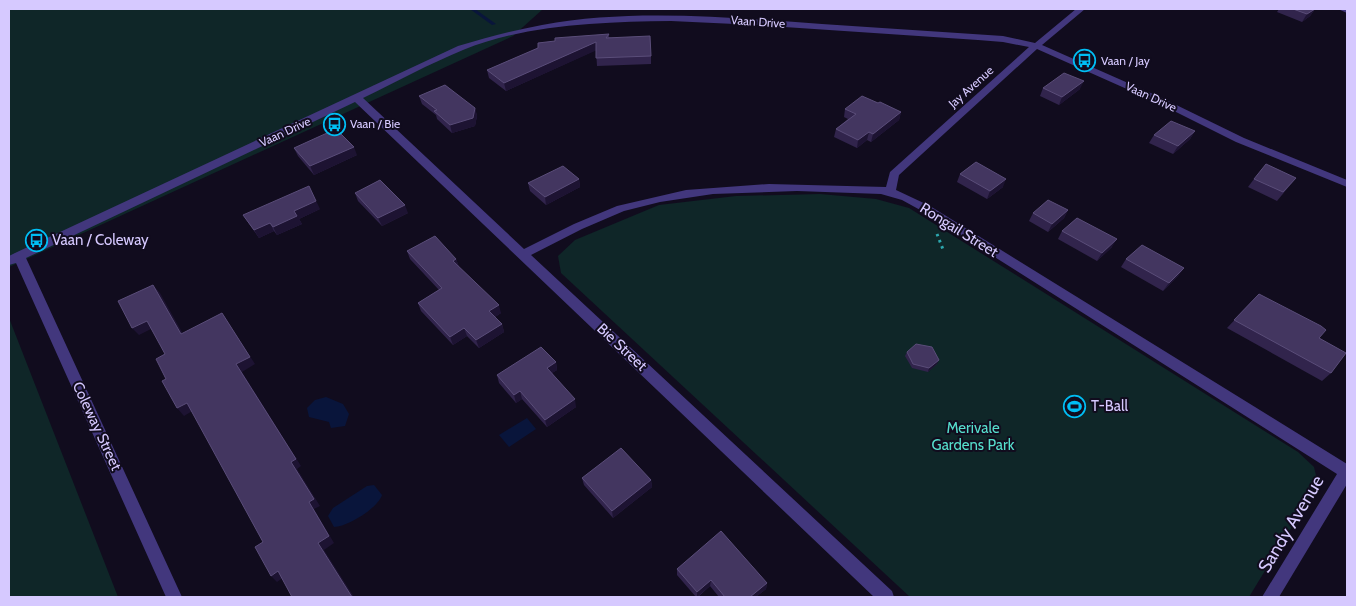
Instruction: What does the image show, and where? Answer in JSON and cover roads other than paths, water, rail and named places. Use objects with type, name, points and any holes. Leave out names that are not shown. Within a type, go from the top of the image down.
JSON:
[{"type":"street","points":[[706,19],[723,9]]},
{"type":"street","name":"Jay Avenue","points":[[890,192],[894,174],[1081,9]]},
{"type":"street","points":[[1342,9],[1347,11]]},
{"type":"street","name":"Vaan Drive","points":[[14,259],[461,48],[497,36],[571,22],[706,19],[1003,39],[1037,46],[1160,100],[1240,140],[1347,184]]},
{"type":"street","name":"Bie Street","points":[[357,98],[886,597]]},
{"type":"street","name":"Rongail Street","points":[[524,254],[582,225],[634,204],[670,196],[717,190],[820,187],[890,192],[912,201],[945,221],[1347,472]]},
{"type":"street","name":"Coleway Street","points":[[14,259],[174,597]]},
{"type":"street","name":"Sandy Avenue","points":[[1270,597],[1347,472]]},
{"type":"water","points":[[326,397],[343,404],[349,414],[345,426],[331,428],[329,422],[309,417],[307,408],[315,400]]},
{"type":"water","points":[[527,418],[536,429],[509,447],[499,435]]},
{"type":"water","points":[[374,485],[382,495],[375,505],[354,520],[334,527],[328,516],[333,508],[367,486]]},
{"type":"waterway","points":[[472,9],[494,24]]},
{"type":"place","name":"Vaan / Jay","points":[[1085,61]]},
{"type":"place","name":"Vaan / Bie","points":[[334,124]]},
{"type":"place","name":"Vaan / Coleway","points":[[36,240]]},
{"type":"place","name":"T-Ball","points":[[1075,406]]},
{"type":"park label","name":"Merivale Gardens Park","points":[[973,436]]}]
